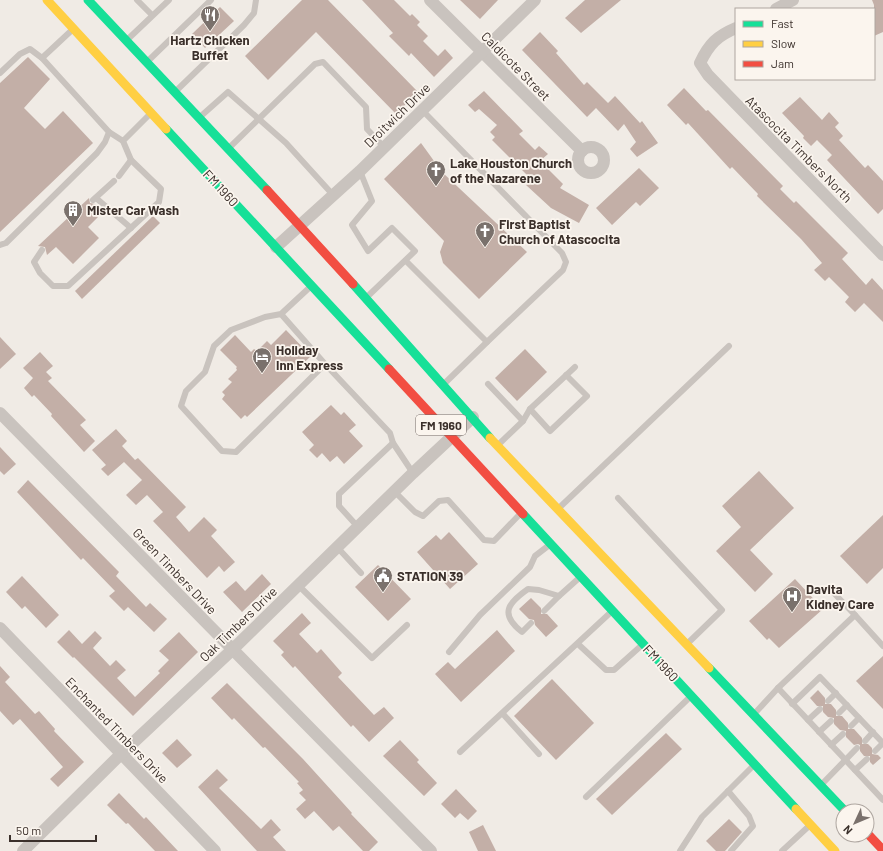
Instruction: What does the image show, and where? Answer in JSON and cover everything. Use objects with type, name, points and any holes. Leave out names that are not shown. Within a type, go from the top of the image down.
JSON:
[{"type":"main road","name":"FM 1960","points":[[47,0],[834,851]]},
{"type":"main road","name":"FM 1960","points":[[89,1],[300,226],[444,384],[497,445],[837,803]]},
{"type":"main road","points":[[875,842],[883,850]]},
{"type":"street","name":"Caldicote Street","points":[[430,0],[582,151]]},
{"type":"street","name":"Droitwich Drive","points":[[276,247],[334,196],[535,0]]},
{"type":"street","points":[[778,8],[793,0]]},
{"type":"street","name":"Atascocita Timbers North","points":[[735,28],[722,35],[707,47],[700,63],[708,75],[883,255]]},
{"type":"street","name":"Green Timbers Drive","points":[[0,413],[431,851]]},
{"type":"street","name":"Oak Timbers Drive","points":[[23,851],[121,754],[232,650],[394,491],[473,417]]},
{"type":"street","name":"Enchanted Timbers Drive","points":[[0,628],[215,851]]},
{"type":"lane","points":[[138,0],[152,15]]},
{"type":"lane","points":[[126,40],[169,0]]},
{"type":"lane","points":[[146,63],[211,0]]},
{"type":"lane","points":[[174,92],[244,25],[254,13],[256,0]]},
{"type":"lane","points":[[42,58],[74,29]]},
{"type":"lane","points":[[0,73],[20,54],[30,49],[42,58],[109,132],[123,141],[131,160],[161,189],[159,202],[68,286],[53,286],[40,273],[34,262],[42,250]]},
{"type":"lane","points":[[228,148],[315,64],[323,62],[366,106],[367,129],[384,147]]},
{"type":"lane","points":[[199,118],[228,92],[286,143],[334,196]]},
{"type":"lane","points":[[422,110],[562,253],[566,262],[563,270],[444,384]]},
{"type":"lane","points":[[123,141],[151,112]]},
{"type":"lane","points":[[0,245],[6,243],[97,153],[105,142],[109,132]]},
{"type":"lane","points":[[119,176],[131,160]]},
{"type":"lane","points":[[360,171],[372,201],[352,225],[368,252],[392,228],[415,251],[365,298]]},
{"type":"lane","points":[[114,181],[94,200],[131,228]]},
{"type":"lane","points":[[406,261],[487,342]]},
{"type":"lane","points":[[311,285],[281,314],[265,317],[231,330],[214,346],[205,372],[186,391],[181,406],[222,451],[236,452],[325,364]]},
{"type":"lane","points":[[281,314],[325,364],[390,432],[393,443],[413,473]]},
{"type":"lane","points":[[558,509],[729,346]]},
{"type":"lane","points":[[497,445],[523,421],[530,409],[575,367]]},
{"type":"lane","points":[[530,409],[550,431],[587,396],[566,375]]},
{"type":"lane","points":[[488,384],[523,421]]},
{"type":"lane","points":[[358,526],[339,506],[339,494],[393,443]]},
{"type":"lane","points":[[394,491],[415,512],[424,516],[440,501],[448,500],[484,540],[494,541],[522,512]]},
{"type":"lane","points":[[618,498],[722,610],[686,645]]},
{"type":"lane","points":[[449,652],[480,615],[530,567],[535,556],[551,544]]},
{"type":"lane","points":[[337,548],[361,573]]},
{"type":"lane","points":[[544,611],[581,576]]},
{"type":"lane","points":[[298,585],[372,658],[407,625]]},
{"type":"lane","points":[[830,588],[883,646]]},
{"type":"lane","points":[[531,623],[522,632],[514,625],[508,616],[508,609],[512,602],[528,589],[540,590],[560,596]]},
{"type":"lane","points":[[460,752],[578,644],[612,610]]},
{"type":"lane","points":[[754,715],[778,688],[855,615]]},
{"type":"lane","points":[[578,644],[606,670],[614,670],[644,644]]},
{"type":"lane","points":[[792,704],[820,677],[883,743],[875,751]]},
{"type":"lane","points":[[778,688],[883,800]]},
{"type":"lane","points":[[828,701],[836,693]]},
{"type":"lane","points":[[586,797],[691,696]]},
{"type":"lane","points":[[839,713],[848,705]]},
{"type":"lane","points":[[808,720],[820,709]]},
{"type":"lane","points":[[503,714],[539,754]]},
{"type":"lane","points":[[851,726],[859,718]]},
{"type":"lane","points":[[819,732],[831,721]]},
{"type":"lane","points":[[865,741],[873,732]]},
{"type":"lane","points":[[831,745],[843,734]]},
{"type":"lane","points":[[821,786],[857,748]]},
{"type":"lane","points":[[855,770],[867,759]]},
{"type":"lane","points":[[688,851],[682,849],[702,817],[755,765]]},
{"type":"lane","points":[[728,791],[749,816],[753,826],[731,851]]},
{"type":"lane","points":[[782,851],[810,825]]},
{"type":"building","points":[[302,0],[328,0],[418,92],[396,114],[316,32],[268,80],[245,56]]},
{"type":"building","points":[[362,0],[394,0],[410,16],[412,14],[420,22],[417,25],[428,36],[423,41],[438,56],[445,49],[453,58],[434,77],[411,53],[409,56],[389,36],[393,33]]},
{"type":"building","points":[[460,0],[498,0],[480,19]]},
{"type":"building","points":[[585,0],[621,0],[581,33],[565,18]]},
{"type":"building","points":[[872,0],[883,0],[883,32],[875,36],[875,8]]},
{"type":"building","points":[[220,7],[234,21],[205,48],[192,34]]},
{"type":"building","points":[[540,32],[558,51],[556,53],[584,85],[587,82],[608,103],[615,96],[640,123],[642,121],[658,143],[637,157],[630,149],[636,142],[624,124],[618,131],[596,108],[587,117],[522,50]]},
{"type":"building","points":[[28,57],[50,79],[24,108],[45,129],[63,111],[93,143],[0,232],[0,83]]},
{"type":"building","points":[[684,88],[706,111],[708,110],[783,186],[780,189],[794,203],[796,201],[848,253],[842,259],[866,285],[872,278],[883,290],[883,322],[864,303],[855,312],[845,302],[849,297],[829,277],[825,281],[814,270],[822,263],[801,239],[757,196],[758,194],[732,167],[730,169],[688,123],[686,125],[667,105]]},
{"type":"building","points":[[484,91],[523,131],[519,134],[535,150],[539,146],[548,154],[540,161],[563,184],[560,188],[589,205],[579,223],[551,208],[526,185],[532,180],[492,140],[495,137],[490,132],[497,125],[479,109],[475,112],[468,105]]},
{"type":"building","points":[[800,97],[822,120],[829,112],[839,123],[835,127],[843,136],[839,140],[865,168],[868,165],[883,181],[883,209],[878,214],[827,160],[832,155],[817,140],[811,146],[803,138],[804,136],[782,113]]},
{"type":"building","points":[[421,143],[442,172],[527,252],[479,299],[443,263],[440,252],[444,241],[384,179]]},
{"type":"building","points":[[639,168],[659,188],[640,206],[636,202],[612,225],[596,208]]},
{"type":"building","name":"Mister Car Wash","points":[[89,198],[90,203],[95,204],[98,207],[93,212],[98,217],[88,227],[99,238],[73,264],[56,247],[47,255],[45,247],[38,246]]},
{"type":"building","points":[[153,216],[160,223],[82,299],[75,291]]},
{"type":"building","name":"Holiday Inn Express","points":[[286,330],[311,356],[247,417],[245,415],[241,419],[222,399],[225,395],[222,392],[232,382],[228,379],[237,370],[237,367],[220,350],[235,335],[251,352],[254,349],[257,351],[267,341],[271,345]]},
{"type":"building","points":[[0,337],[16,354],[0,369]]},
{"type":"building","points":[[525,349],[547,372],[517,401],[495,378]]},
{"type":"building","points":[[40,352],[53,366],[46,372],[52,378],[48,381],[86,420],[80,425],[95,441],[84,452],[51,416],[52,414],[34,395],[32,397],[24,388],[33,378],[23,368]]},
{"type":"building","points":[[331,405],[341,415],[344,412],[356,425],[349,431],[363,446],[344,464],[337,456],[330,462],[322,453],[317,458],[309,450],[314,445],[302,432]]},
{"type":"building","points":[[116,429],[127,441],[122,446],[135,460],[138,458],[186,507],[176,517],[189,532],[204,517],[217,530],[211,536],[235,562],[224,572],[219,566],[207,578],[153,521],[163,512],[147,495],[136,505],[126,495],[142,480],[124,462],[108,476],[101,469],[106,465],[92,450]]},
{"type":"building","points":[[0,447],[16,464],[4,475],[0,471]]},
{"type":"building","points":[[759,471],[794,508],[750,550],[773,574],[755,592],[716,551],[741,527],[722,506]]},
{"type":"building","points":[[28,480],[119,572],[116,576],[146,607],[150,603],[167,619],[154,632],[128,607],[124,611],[109,596],[115,591],[83,558],[81,560],[17,492]]},
{"type":"building","points":[[883,515],[883,568],[867,584],[840,556]]},
{"type":"building","points":[[449,532],[478,564],[450,589],[417,552],[436,535],[441,540]]},
{"type":"building","name":"STATION 39","points":[[378,565],[411,599],[388,621],[355,587]]},
{"type":"building","points":[[262,574],[271,584],[242,612],[223,592],[236,581],[245,591]]},
{"type":"building","points":[[22,576],[59,615],[46,628],[25,606],[22,609],[6,592]]},
{"type":"building","points":[[795,579],[823,609],[779,648],[769,638],[767,640],[749,621]]},
{"type":"building","points":[[531,598],[541,608],[541,614],[547,614],[558,626],[546,637],[535,625],[534,620],[529,619],[519,609]]},
{"type":"building","points":[[302,613],[311,623],[299,634],[317,653],[321,649],[342,673],[338,677],[374,715],[384,707],[394,718],[369,742],[353,725],[351,727],[295,666],[293,668],[281,655],[284,652],[273,641]]},
{"type":"building","points":[[69,630],[82,644],[95,631],[102,638],[93,648],[110,666],[116,660],[126,670],[117,678],[135,697],[160,673],[158,671],[169,660],[159,651],[179,632],[198,652],[133,716],[57,642]]},
{"type":"building","points":[[497,630],[515,651],[461,702],[435,674],[448,662],[455,669]]},
{"type":"building","points":[[883,656],[883,709],[856,681]]},
{"type":"building","points":[[0,666],[10,677],[5,682],[35,714],[39,711],[55,729],[54,731],[84,762],[58,787],[50,779],[63,767],[20,719],[13,725],[0,711]]},
{"type":"building","points":[[552,679],[594,723],[556,760],[514,716]]},
{"type":"building","points":[[227,683],[303,759],[352,813],[351,814],[378,842],[369,851],[363,851],[339,826],[333,831],[314,811],[305,819],[296,809],[306,800],[299,793],[303,790],[297,783],[299,782],[265,747],[263,748],[234,718],[232,720],[211,698]]},
{"type":"building","points":[[818,690],[825,698],[825,704],[831,704],[836,710],[836,716],[842,716],[848,723],[848,729],[854,729],[862,738],[862,744],[868,744],[872,748],[872,754],[878,755],[881,758],[873,765],[870,762],[870,756],[864,756],[860,751],[860,745],[854,745],[846,737],[846,731],[840,730],[834,724],[834,718],[828,717],[823,712],[823,706],[817,706],[810,698]]},
{"type":"building","points":[[666,733],[682,749],[612,815],[596,799]]},
{"type":"building","points":[[177,739],[192,755],[177,768],[162,753]]},
{"type":"building","points":[[400,740],[419,760],[417,762],[437,783],[424,796],[383,756]]},
{"type":"building","points":[[217,769],[228,780],[219,788],[261,829],[271,819],[281,830],[273,837],[286,851],[257,851],[198,787]]},
{"type":"building","points":[[456,789],[477,811],[468,820],[460,813],[455,818],[441,804]]},
{"type":"building","points":[[119,793],[144,819],[146,817],[178,851],[155,851],[128,823],[126,824],[107,805]]},
{"type":"building","points":[[729,819],[742,832],[725,851],[716,851],[706,841]]},
{"type":"building","points":[[483,825],[496,851],[478,851],[469,832]]},
{"type":"traffic: fast","points":[[88,0],[267,190]]},
{"type":"traffic: fast","points":[[166,129],[389,369]]},
{"type":"traffic: fast","points":[[353,284],[490,438]]},
{"type":"traffic: fast","points":[[523,514],[796,809]]},
{"type":"traffic: fast","points":[[709,668],[837,803]]},
{"type":"traffic: slow","points":[[47,0],[166,129]]},
{"type":"traffic: slow","points":[[490,438],[709,668]]},
{"type":"traffic: slow","points":[[796,809],[835,851]]},
{"type":"traffic: jam","points":[[267,190],[353,284]]},
{"type":"traffic: jam","points":[[389,369],[523,514]]},
{"type":"traffic: jam","points":[[875,842],[883,850]]},
{"type":"place","name":"Hartz Chicken Buffet","points":[[210,32]]},
{"type":"place","name":"Lake Houston Church of the Nazarene","points":[[436,187]]},
{"type":"place","name":"Mister Car Wash","points":[[73,227]]},
{"type":"place","name":"First Baptist Church of Atascocita","points":[[485,248]]},
{"type":"place","name":"Holiday Inn Express","points":[[262,374]]},
{"type":"place","name":"STATION 39","points":[[383,593]]},
{"type":"place","name":"Davita Kidney Care","points":[[792,613]]}]
